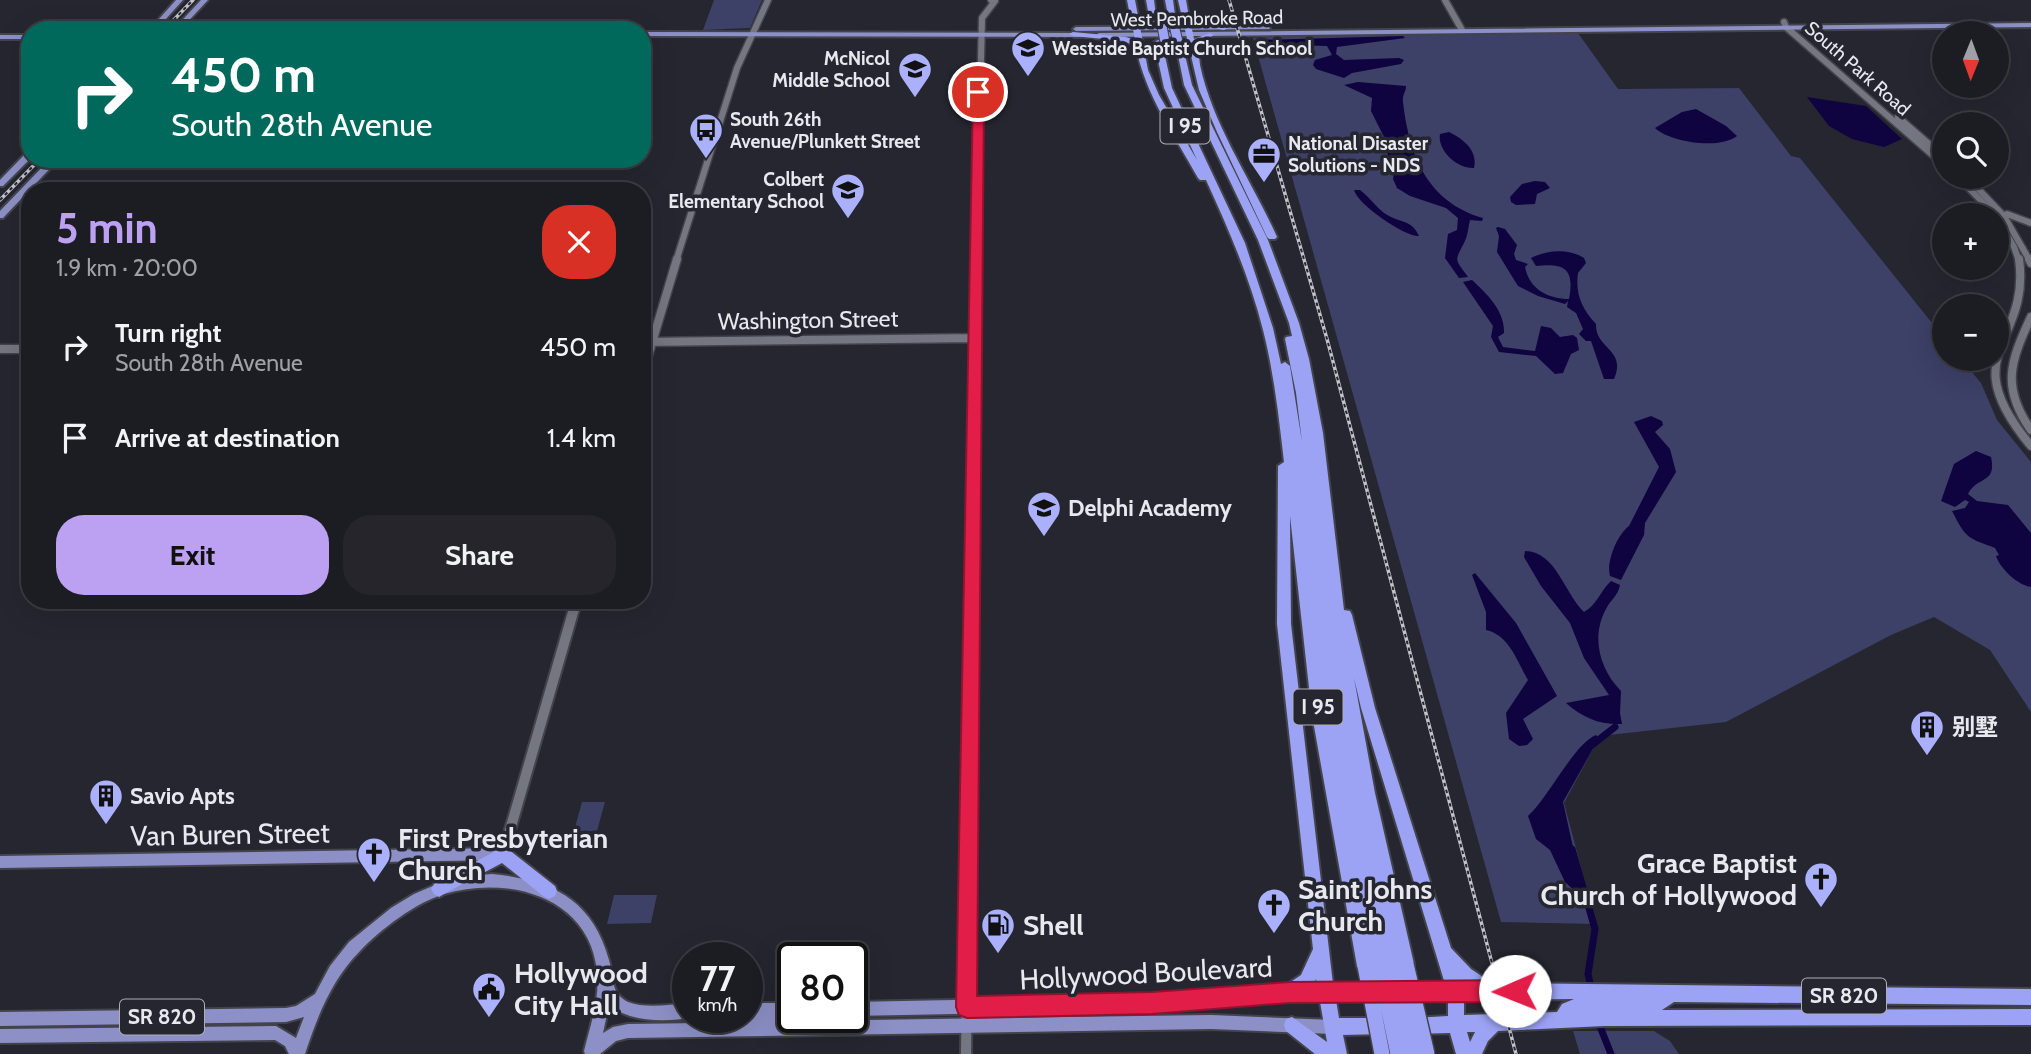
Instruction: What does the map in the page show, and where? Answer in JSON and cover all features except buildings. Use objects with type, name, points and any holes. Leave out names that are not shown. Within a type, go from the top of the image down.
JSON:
[{"type":"highway","points":[[1131,0],[1144,71],[1207,184],[1225,206]]},
{"type":"highway","name":"I 95","points":[[1150,0],[1164,21],[1168,42],[1168,88],[1225,206],[1249,265],[1268,328],[1278,374],[1288,445],[1318,715],[1386,964],[1426,1054]]},
{"type":"highway","points":[[1156,0],[1164,21]]},
{"type":"highway","points":[[1163,0],[1164,21]]},
{"type":"highway","name":"I 95","points":[[1169,0],[1164,21],[1168,42],[1197,106],[1251,211],[1283,288],[1306,372],[1352,716],[1374,830],[1386,964],[1382,1054]]},
{"type":"highway","points":[[1182,0],[1206,96],[1254,194],[1274,242],[1281,264],[1283,288]]},
{"type":"highway","points":[[1116,28],[1129,23],[1134,17]]},
{"type":"highway","points":[[1186,18],[1197,24],[1224,28]]},
{"type":"highway","points":[[1073,34],[1126,39],[1137,37]]},
{"type":"highway","points":[[1195,54],[1194,42],[1210,36]]},
{"type":"highway","points":[[1168,42],[1180,99],[1246,238],[1267,297],[1286,372],[1330,718],[1386,964],[1412,1054]]},
{"type":"highway","points":[[1288,445],[1283,474],[1284,624],[1326,992],[1338,1054]]},
{"type":"highway","points":[[1335,578],[1368,708],[1456,992],[1456,1025],[1465,1054]]},
{"type":"highway","points":[[439,889],[503,854],[549,891]]},
{"type":"highway","points":[[1289,992],[1310,977],[1321,948]]},
{"type":"highway","points":[[1442,950],[1465,975],[1490,991]]},
{"type":"highway","points":[[1386,964],[1398,1054]]},
{"type":"highway","name":"Hollywood Boulevard","points":[[1326,992],[1580,990],[1597,1008]]},
{"type":"highway","name":"SR 820","points":[[1597,1008],[1654,1005],[1673,994],[2031,997]]},
{"type":"highway","points":[[1941,1017],[1959,1006],[1964,997]]},
{"type":"highway","points":[[1996,1017],[1996,1010],[2001,1004],[2031,997]]},
{"type":"highway","name":"Hollywood Boulevard","points":[[1333,1027],[1493,1024],[1562,1019],[1597,1008],[2031,1017]]},
{"type":"highway","points":[[1473,1054],[1482,1035],[1493,1024]]},
{"type":"highway","points":[[1292,1025],[1329,1054]]},
{"type":"main road","points":[[160,21],[180,0]]},
{"type":"main road","points":[[185,21],[205,0]]},
{"type":"main road","points":[[2009,21],[2031,23]]},
{"type":"main road","points":[[1788,25],[1932,23]]},
{"type":"main road","points":[[2009,23],[2031,23]]},
{"type":"main road","points":[[1618,29],[1630,24]]},
{"type":"main road","name":"West Pembroke Road","points":[[1189,32],[1210,36],[1630,24],[1788,25]]},
{"type":"main road","points":[[1564,29],[1578,25]]},
{"type":"main road","points":[[1788,25],[1932,26]]},
{"type":"main road","name":"West Pembroke Road","points":[[651,34],[981,32],[1116,28],[1137,37],[1223,32],[1224,28],[1618,29],[1788,25]]},
{"type":"main road","name":"West Pembroke Road","points":[[981,32],[1073,34]]},
{"type":"main road","points":[[0,37],[21,37]]},
{"type":"main road","points":[[0,184],[21,162]]},
{"type":"main road","points":[[33,182],[46,168]]},
{"type":"main road","points":[[0,216],[21,194]]},
{"type":"main road","name":"Van Buren Street","points":[[0,862],[503,854]]},
{"type":"main road","name":"SR 820","points":[[0,1019],[286,1015],[300,1012],[318,999],[355,946],[395,914],[439,889],[495,880],[549,891],[567,902],[589,929],[602,958],[605,987]]},
{"type":"main road","points":[[605,987],[611,1000],[620,1008],[631,1011],[672,1011]]},
{"type":"main road","points":[[591,1053],[605,987]]},
{"type":"main road","name":"Hollywood Boulevard","points":[[868,1009],[1152,1003],[1289,992],[1326,992]]},
{"type":"main road","points":[[298,1054],[318,999]]},
{"type":"main road","name":"Hollywood Boulevard","points":[[763,1029],[1210,1022],[1333,1027]]},
{"type":"main road","points":[[769,1029],[777,1023]]},
{"type":"main road","name":"Hollywood Boulevard","points":[[591,1053],[613,1034],[672,1031]]},
{"type":"main road","name":"SR 820","points":[[0,1036],[276,1033],[290,1041],[298,1054]]},
{"type":"street","points":[[651,345],[692,204],[744,47],[768,0]]},
{"type":"street","points":[[966,1054],[981,32],[983,14],[993,0]]},
{"type":"street","points":[[1445,0],[1461,28]]},
{"type":"street","name":"South Park Road","points":[[1788,25],[1932,147]]},
{"type":"street","name":"South Park Road","points":[[1788,25],[1932,154]]},
{"type":"street","points":[[1970,189],[1985,203]]},
{"type":"street","points":[[1977,189],[1988,203]]},
{"type":"street","points":[[2009,220],[2031,225]]},
{"type":"street","points":[[2009,223],[2031,225]]},
{"type":"street","points":[[2012,225],[2031,263]]},
{"type":"street","points":[[2009,236],[2023,280],[2022,298],[1996,363],[1995,375],[2005,409],[2031,446]]},
{"type":"street","points":[[2017,314],[2031,318],[2010,365],[2009,379],[2017,412],[2031,430]]},
{"type":"street","name":"Washington Street","points":[[652,342],[975,338]]},
{"type":"street","points":[[0,349],[21,349]]},
{"type":"street","points":[[503,854],[574,609]]},
{"type":"shaded area","points":[[714,0],[762,0],[750,28],[703,30]]},
{"type":"shaded area","points":[[1578,33],[1618,89],[1739,88],[1791,156],[1800,158],[1932,323],[1932,371],[1971,371],[1981,383],[1997,420],[2031,462],[2031,712],[1990,650],[1934,617],[1891,635],[1726,722],[1600,736],[1564,803],[1596,924],[1501,922],[1253,38],[1325,34]]},
{"type":"shaded area","points":[[1405,38],[1337,47],[1336,54],[1344,60],[1404,60],[1401,64],[1352,73],[1344,78],[1316,69],[1313,65],[1315,60],[1332,55],[1327,46],[1264,44],[1258,40]]},
{"type":"shaded area","points":[[1358,82],[1406,86],[1403,100],[1406,122],[1416,158],[1424,174],[1448,201],[1483,218],[1482,221],[1470,220],[1466,238],[1457,257],[1468,277],[1459,278],[1445,258],[1448,234],[1457,230],[1458,218],[1446,208],[1410,196],[1397,188],[1393,179],[1395,168],[1387,153],[1387,143],[1371,111],[1372,98],[1344,85]]},
{"type":"shaded area","points":[[1807,97],[1866,106],[1902,139],[1884,147],[1852,139],[1829,126]]},
{"type":"shaded area","points":[[1696,109],[1726,126],[1737,136],[1719,143],[1695,142],[1672,137],[1655,128],[1682,112]]},
{"type":"shaded area","points":[[1449,132],[1472,151],[1474,168],[1455,162],[1445,152],[1440,134]]},
{"type":"shaded area","points":[[1545,182],[1550,188],[1537,194],[1535,204],[1516,205],[1511,202],[1510,197],[1522,184]]},
{"type":"shaded area","points":[[1354,190],[1360,190],[1386,214],[1410,225],[1419,236],[1383,219],[1364,204]]},
{"type":"shaded area","points":[[1498,227],[1505,229],[1517,245],[1514,254],[1516,260],[1528,264],[1525,267],[1527,275],[1535,287],[1547,295],[1569,299],[1569,274],[1560,267],[1536,266],[1531,258],[1558,251],[1584,258],[1586,263],[1578,273],[1579,294],[1583,307],[1596,324],[1600,339],[1617,361],[1614,379],[1604,379],[1591,341],[1586,341],[1579,334],[1583,329],[1576,313],[1567,307],[1568,301],[1565,304],[1538,296],[1518,286],[1497,252]]},
{"type":"shaded area","points":[[1472,280],[1489,297],[1502,317],[1504,333],[1498,337],[1503,347],[1535,351],[1541,326],[1551,328],[1560,337],[1573,335],[1577,338],[1579,350],[1571,354],[1563,373],[1555,374],[1536,356],[1499,352],[1491,337],[1493,326],[1463,282]]},
{"type":"shaded area","points":[[1651,416],[1662,421],[1663,425],[1655,432],[1670,449],[1676,472],[1645,523],[1644,535],[1621,580],[1610,576],[1614,549],[1659,467],[1634,422]]},
{"type":"shaded area","points":[[1976,451],[1991,457],[1991,472],[1968,494],[1977,501],[2008,505],[2031,533],[2031,587],[2020,583],[2005,571],[1998,561],[1996,556],[1999,555],[1995,548],[1965,533],[1952,511],[1965,508],[1969,502],[1965,500],[1955,507],[1941,501],[1954,464]]},
{"type":"shaded area","points":[[1525,551],[1545,558],[1584,612],[1611,581],[1620,585],[1601,619],[1598,641],[1607,673],[1621,691],[1622,724],[1592,720],[1566,703],[1609,695],[1584,658],[1570,623],[1541,586],[1524,557]]},
{"type":"shaded area","points":[[1475,573],[1516,623],[1557,696],[1523,719],[1533,739],[1527,745],[1519,746],[1509,739],[1506,713],[1528,680],[1501,637],[1486,630],[1486,612],[1472,575]]},
{"type":"shaded area","points":[[1596,735],[1599,738],[1563,802],[1583,892],[1578,894],[1565,882],[1550,850],[1536,839],[1528,816],[1579,749]]},
{"type":"shaded area","points":[[582,802],[605,802],[597,831],[574,831]]},
{"type":"shaded area","points":[[614,895],[657,895],[651,923],[607,924]]},
{"type":"shaded area","points":[[1573,1031],[1654,1031],[1670,1041],[1679,1054],[1580,1054]]},
{"type":"waterway","points":[[1592,745],[1615,727]]},
{"type":"waterway","points":[[1572,849],[1595,929],[1588,974],[1592,992]]},
{"type":"waterway","points":[[1597,1019],[1611,1054]]},
{"type":"railway","points":[[173,21],[193,0]]},
{"type":"railway","points":[[1229,0],[1327,339],[1516,1054]]},
{"type":"railway","points":[[0,200],[31,168]]},
{"type":"place","name":"Westside Baptist Church School","points":[[1028,78]]},
{"type":"place","name":"McNicol Middle School","points":[[915,99]]},
{"type":"place","name":"South 26th Avenue/Plunkett Street","points":[[706,160]]},
{"type":"place","name":"National Disaster Solutions - NDS","points":[[1264,184]]},
{"type":"place","name":"Colbert Elementary School","points":[[848,220]]},
{"type":"place","name":"Delphi Academy","points":[[1044,538]]},
{"type":"place","name":"别墅","points":[[1927,757]]},
{"type":"place","name":"Savio Apts","points":[[106,826]]},
{"type":"place","name":"First Presbyterian Church","points":[[374,884]]},
{"type":"place","name":"Grace Baptist Church of Hollywood","points":[[1821,909]]},
{"type":"place","name":"Saint Johns Church","points":[[1274,935]]},
{"type":"place","name":"Shell","points":[[998,955]]},
{"type":"place","name":"Hollywood City Hall","points":[[489,1019]]},
{"type":"route","points":[[978,92],[967,1007],[1152,1003],[1289,992],[1515,991]]}]
